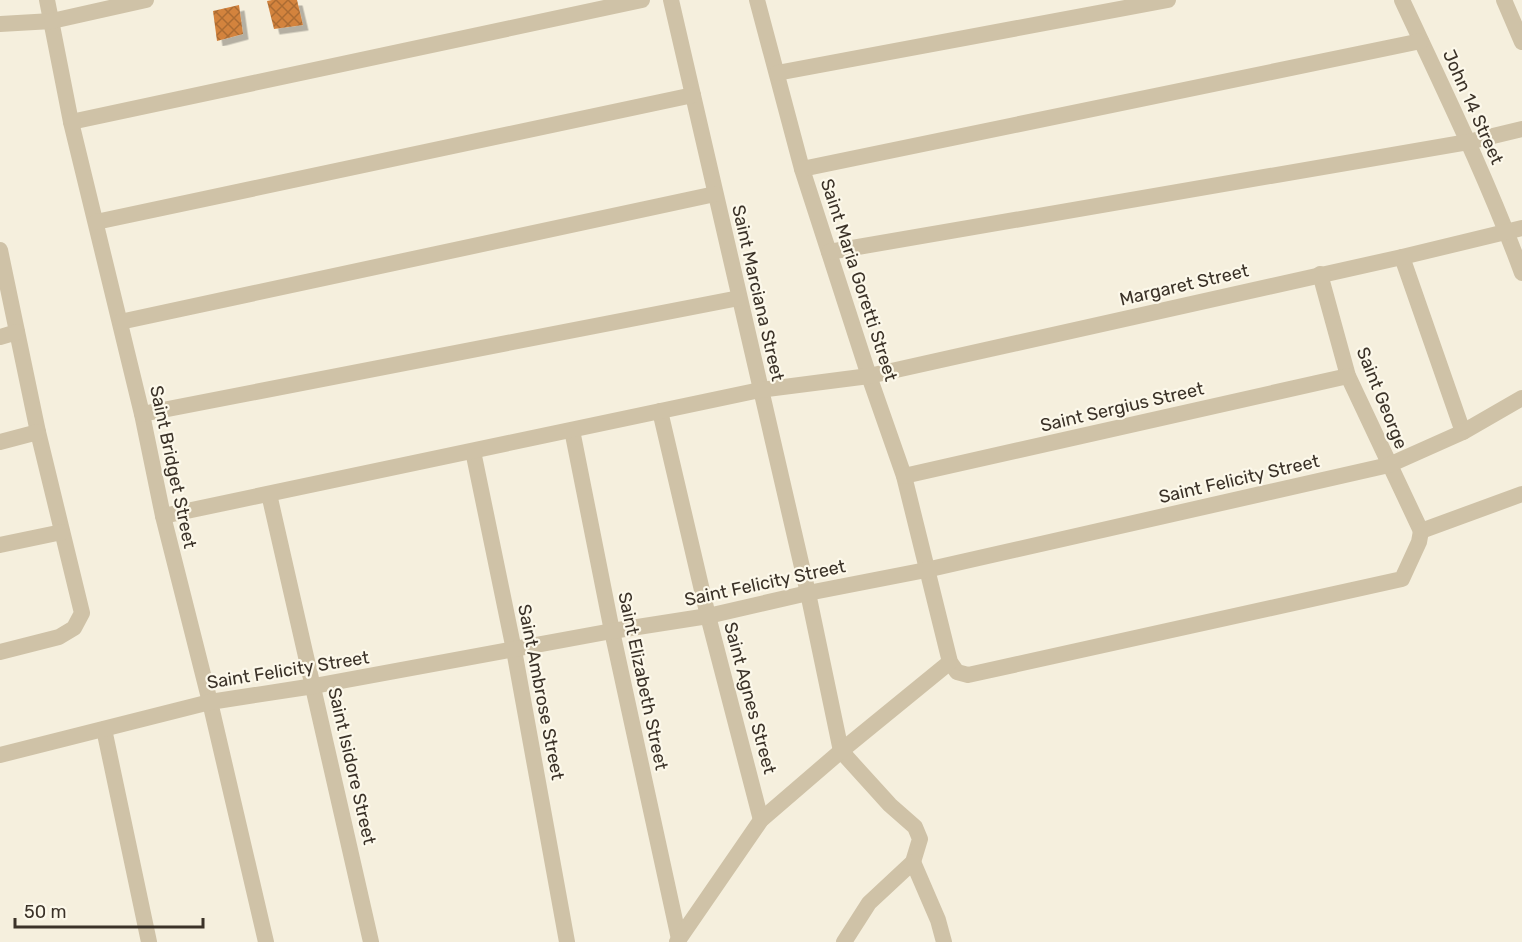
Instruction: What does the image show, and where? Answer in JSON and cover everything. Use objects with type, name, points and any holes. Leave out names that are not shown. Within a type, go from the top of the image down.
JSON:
[{"type":"street","name":"Saint Bridget Street","points":[[47,0],[71,122],[266,942]]},
{"type":"street","points":[[0,24],[52,21],[146,0]]},
{"type":"street","points":[[71,122],[642,0]]},
{"type":"street","name":"Saint Marciana Street","points":[[671,0],[808,593],[841,751]]},
{"type":"street","name":"Saint Maria Goretti Street","points":[[757,0],[802,169],[904,476],[950,662]]},
{"type":"street","points":[[777,73],[1168,0]]},
{"type":"street","name":"John 14 Street","points":[[1402,0],[1468,142],[1514,230]]},
{"type":"street","points":[[1504,0],[1522,42]]},
{"type":"street","points":[[802,169],[1421,41]]},
{"type":"street","points":[[96,222],[693,95]]},
{"type":"street","points":[[829,252],[1468,142],[1522,129]]},
{"type":"street","points":[[120,322],[715,194]]},
{"type":"street","points":[[1514,230],[1522,273]]},
{"type":"street","name":"Margaret Street","points":[[163,516],[760,390],[869,376],[1514,230]]},
{"type":"street","points":[[0,250],[38,432],[82,613],[74,628],[59,637],[0,652]]},
{"type":"street","points":[[1402,257],[1463,432]]},
{"type":"street","name":"Saint George","points":[[1320,274],[1348,376],[1421,531]]},
{"type":"street","points":[[142,414],[739,298]]},
{"type":"street","points":[[0,337],[17,332]]},
{"type":"street","name":"Saint Sergius Street","points":[[904,476],[1348,376]]},
{"type":"street","name":"Saint Felicity Street","points":[[0,755],[210,702],[314,686],[612,631],[708,616],[808,593],[926,570],[1389,465],[1463,432],[1522,398]]},
{"type":"street","name":"Saint Agnes Street","points":[[660,411],[708,616],[761,820]]},
{"type":"street","name":"Saint Elizabeth Street","points":[[572,430],[678,940]]},
{"type":"street","points":[[0,442],[38,432]]},
{"type":"street","name":"Saint Ambrose Street","points":[[473,451],[514,650],[567,942]]},
{"type":"street","name":"Saint Isidore Street","points":[[269,494],[371,942]]},
{"type":"street","points":[[678,940],[761,820],[950,662],[957,672],[968,675],[1402,579],[1419,542],[1421,531],[1522,494]]},
{"type":"street","points":[[0,545],[62,532]]},
{"type":"street","points":[[104,729],[149,942]]},
{"type":"street","points":[[841,751],[890,805],[915,827],[920,839],[913,862],[869,903],[844,942]]},
{"type":"street","points":[[913,862],[938,920],[944,942]]},
{"type":"building","points":[[297,0],[303,25],[274,29],[267,1]]},
{"type":"building","points":[[239,5],[243,34],[217,41],[213,11]]}]
